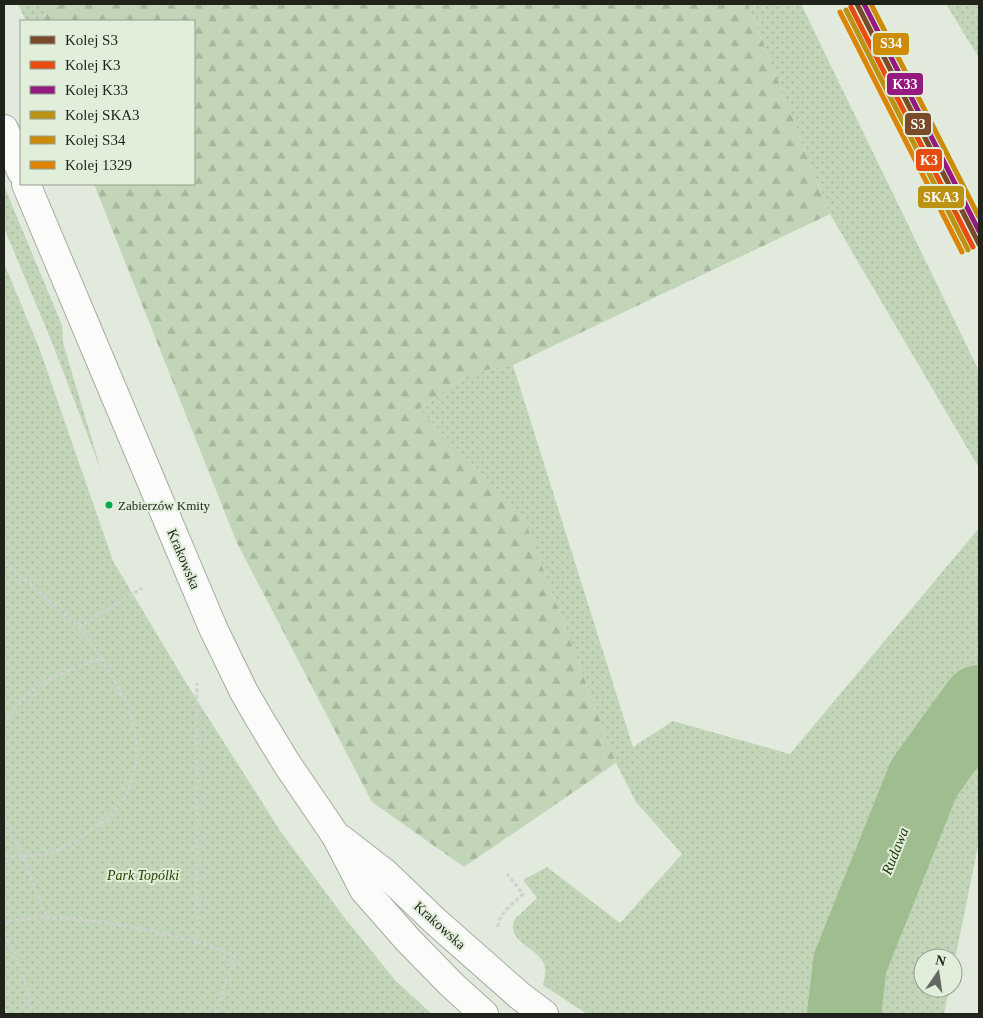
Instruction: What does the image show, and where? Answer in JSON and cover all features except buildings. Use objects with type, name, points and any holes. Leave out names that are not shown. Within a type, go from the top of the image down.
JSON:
[{"type":"main road","points":[[4,129],[20,169]]},
{"type":"main road","name":"Krakowska","points":[[26,185],[214,628],[244,692],[287,764],[336,836],[364,890],[408,940],[452,985],[484,1014]]},
{"type":"main road","name":"Krakowska","points":[[336,836],[385,873],[435,921],[520,996],[544,1014]]},
{"type":"path","points":[[4,563],[78,627],[101,658],[128,705],[135,732],[137,755],[133,778],[124,800],[106,820],[75,841],[52,852],[23,857],[4,856]]},
{"type":"path","points":[[78,627],[142,588]]},
{"type":"path","points":[[4,726],[10,713],[30,691],[55,676],[101,658]]},
{"type":"path","points":[[197,683],[197,942]]},
{"type":"path","points":[[4,817],[23,857],[46,917]]},
{"type":"path","points":[[498,931],[498,923],[502,914],[523,894],[507,874]]},
{"type":"path","points":[[4,921],[46,917],[83,919],[119,924],[156,931],[235,955],[215,1014]]},
{"type":"path","points":[[4,933],[15,953],[26,982],[30,1014]]},
{"type":"green space","points":[[18,4],[46,4],[44,20],[26,20]]},
{"type":"green space","points":[[46,4],[748,4],[830,214],[513,365],[471,373],[419,409],[524,518],[616,763],[464,867],[372,802],[237,543],[94,185],[195,185],[195,20],[44,20]]},
{"type":"green space","points":[[748,4],[801,4],[979,371],[979,468],[830,214]]},
{"type":"green space","points":[[946,4],[979,4],[979,58]]},
{"type":"green space","points":[[4,186],[62,325],[63,343],[101,470],[51,340],[4,228]]},
{"type":"green space","name":"Park Topólki","points":[[4,263],[40,350],[113,561],[188,686],[281,832],[344,917],[395,980],[432,1014],[4,1014]]},
{"type":"green space","points":[[513,365],[633,747],[673,721],[790,754],[979,528],[979,841],[957,948],[913,948],[913,998],[947,998],[944,1014],[587,1014],[543,985],[545,969],[543,962],[514,934],[515,919],[537,898],[523,880],[547,867],[620,923],[682,854],[636,802],[616,763],[524,518],[419,409],[471,373]]},
{"type":"waterway","name":"Rudawa","points":[[844,1014],[850,963],[924,778],[979,702]]},
{"type":"rail line","name":"S3","points":[[857,4],[979,244]]},
{"type":"rail line","name":"K33","points":[[864,4],[979,231]]},
{"type":"rail line","name":"S34","points":[[871,4],[979,217]]},
{"type":"rail line","name":"K3","points":[[851,7],[973,247]]},
{"type":"rail line","name":"SKA3","points":[[846,10],[968,250]]},
{"type":"rail line","name":"1329","points":[[840,12],[962,252]]},
{"type":"place","name":"Zabierzów Kmity","points":[[109,505]]}]
